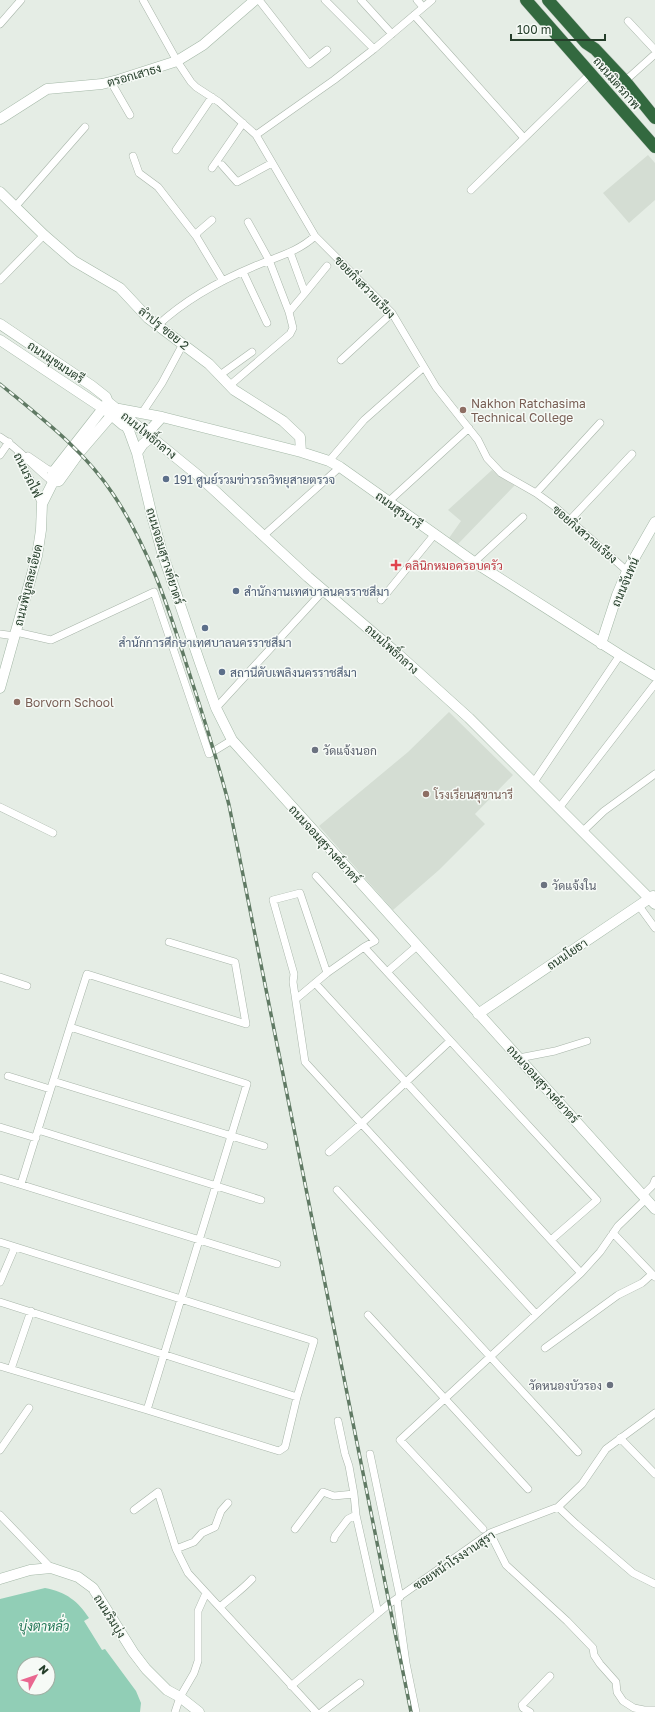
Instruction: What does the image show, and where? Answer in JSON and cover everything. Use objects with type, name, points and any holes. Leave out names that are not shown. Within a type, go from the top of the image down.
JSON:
[{"type":"highway","name":"ถนนมิตรภาพ","points":[[526,0],[655,148]]},
{"type":"highway","name":"ถนนมิตรภาพ","points":[[548,0],[586,43],[596,48],[655,118]]},
{"type":"highway","points":[[632,122],[655,143]]},
{"type":"main road","name":"ตรอกเสาธง","points":[[0,119],[47,89],[111,82],[177,61],[203,45],[255,0]]},
{"type":"main road","name":"ลำปรุ ซอย 2","points":[[0,192],[44,235],[74,261],[120,288],[143,313],[209,364],[229,386],[283,421],[300,436],[301,452]]},
{"type":"main road","name":"ถนนมุขมนตรี","points":[[0,324],[92,386],[106,397],[110,409]]},
{"type":"main road","name":"ถนนมุขมนตรี","points":[[0,340],[110,409]]},
{"type":"main road","name":"ถนนสุรนารี","points":[[110,409],[162,417],[301,452],[329,461],[340,467],[474,562],[620,656],[655,676]]},
{"type":"main road","name":"ถนนจอมสุรางค์ยาตร์","points":[[110,409],[129,431],[137,453],[162,552],[216,708],[232,740],[655,1209]]},
{"type":"main road","name":"ถนนโพธิ์กลาง","points":[[110,409],[152,437],[200,477],[263,536],[469,718],[582,832],[653,900]]},
{"type":"main road","points":[[54,471],[110,409]]},
{"type":"main road","name":"ถนนพิบูลละเอียด","points":[[1,683],[37,556],[41,530],[42,504],[54,482],[58,481],[110,409]]},
{"type":"main road","points":[[137,453],[143,444],[152,437],[152,428],[162,417]]},
{"type":"main road","name":"ถนนพิบูลละเอียด","points":[[54,471],[52,476],[54,482]]},
{"type":"main road","name":"ถนนจันทน์","points":[[601,644],[617,595],[627,572],[655,522]]},
{"type":"main road","name":"ถนนโยธา","points":[[478,1014],[639,906],[653,900]]},
{"type":"main road","name":"ถนนริมบุ่ง","points":[[1,1577],[30,1570],[51,1568],[78,1577],[93,1588],[133,1652],[146,1669],[167,1690],[180,1697],[198,1712]]},
{"type":"street","points":[[0,24],[21,0]]},
{"type":"street","name":"ซอยกิ่งสวายเรียง","points":[[143,0],[177,61],[196,87],[212,97],[256,134],[315,236],[392,313],[436,387],[478,440],[487,458],[501,473],[536,494],[570,520],[627,572]]},
{"type":"street","points":[[259,0],[309,64],[327,50]]},
{"type":"street","points":[[325,0],[374,49]]},
{"type":"street","points":[[361,0],[392,34]]},
{"type":"street","points":[[417,0],[423,8]]},
{"type":"street","points":[[256,134],[334,80],[374,49],[432,0]]},
{"type":"street","points":[[414,15],[524,138]]},
{"type":"street","points":[[628,21],[655,50]]},
{"type":"street","points":[[625,81],[655,54]]},
{"type":"street","points":[[471,190],[590,74]]},
{"type":"street","points":[[111,82],[130,115]]},
{"type":"street","points":[[176,150],[212,97]]},
{"type":"street","points":[[212,168],[243,123]]},
{"type":"street","points":[[15,207],[85,127]]},
{"type":"street","points":[[133,156],[139,173],[158,187],[196,236],[223,281]]},
{"type":"street","points":[[222,165],[237,182],[272,163]]},
{"type":"street","points":[[196,236],[198,232],[212,220]]},
{"type":"street","points":[[229,386],[290,334],[293,328],[289,312],[269,260],[248,222]]},
{"type":"street","points":[[0,280],[44,235]]},
{"type":"street","points":[[158,325],[172,312],[223,281],[290,252],[305,244],[315,236]]},
{"type":"street","points":[[290,252],[305,293]]},
{"type":"street","points":[[289,312],[327,266]]},
{"type":"street","points":[[243,272],[267,322]]},
{"type":"street","points":[[341,360],[392,313]]},
{"type":"street","points":[[142,413],[162,383],[183,344]]},
{"type":"street","points":[[220,375],[252,352]]},
{"type":"street","points":[[329,461],[364,420],[424,367]]},
{"type":"street","points":[[536,494],[600,423]]},
{"type":"street","points":[[388,502],[469,428]]},
{"type":"street","name":"ถนนรถไฟ","points":[[0,437],[38,464],[54,471]]},
{"type":"street","points":[[0,455],[11,444]]},
{"type":"street","name":"ถนนรถไฟ","points":[[11,444],[31,464],[54,482]]},
{"type":"street","name":"ถนนรถไฟ","points":[[11,444],[42,504]]},
{"type":"street","points":[[570,520],[632,454]]},
{"type":"street","points":[[263,536],[340,467]]},
{"type":"street","points":[[474,562],[523,517]]},
{"type":"street","points":[[381,600],[434,535]]},
{"type":"street","points":[[216,708],[324,590]]},
{"type":"street","points":[[0,634],[15,634],[51,640],[154,592],[209,754],[232,740]]},
{"type":"street","points":[[534,782],[620,656]]},
{"type":"street","points":[[559,808],[655,684]]},
{"type":"street","points":[[582,832],[604,811],[655,774]]},
{"type":"street","points":[[0,806],[53,833]]},
{"type":"street","points":[[296,999],[327,973],[375,941],[316,876]]},
{"type":"street","points":[[327,973],[300,893],[273,900],[294,974],[293,982],[305,1062],[536,1314]]},
{"type":"street","points":[[639,906],[655,928]]},
{"type":"street","points":[[22,1184],[50,1089],[87,974],[246,1024],[235,962],[169,942]]},
{"type":"street","points":[[387,972],[417,946]]},
{"type":"street","points":[[364,947],[597,1200],[552,1240]]},
{"type":"street","points":[[0,977],[27,986]]},
{"type":"street","points":[[315,983],[581,1273]]},
{"type":"street","points":[[70,1027],[247,1084],[147,1410]]},
{"type":"street","points":[[519,1058],[555,1051],[587,1040]]},
{"type":"street","points":[[329,1152],[450,1041]]},
{"type":"street","points":[[8,1076],[50,1089]]},
{"type":"street","points":[[53,1081],[264,1146]]},
{"type":"street","points":[[0,1127],[36,1138]]},
{"type":"street","points":[[38,1130],[261,1200]]},
{"type":"street","points":[[0,1178],[277,1264]]},
{"type":"street","points":[[654,1183],[645,1197],[613,1233],[600,1252],[581,1273],[400,1440],[486,1531],[506,1565],[567,1621],[593,1648],[594,1655],[600,1664],[616,1682],[617,1692],[623,1701],[634,1708],[655,1710]]},
{"type":"street","points":[[337,1190],[578,1452]]},
{"type":"street","points":[[545,1348],[618,1295],[653,1276],[613,1233]]},
{"type":"street","points":[[0,1242],[314,1341],[297,1397],[285,1447],[279,1451],[0,1366]]},
{"type":"street","points":[[0,1282],[15,1247]]},
{"type":"street","points":[[0,1302],[297,1397]]},
{"type":"street","points":[[11,1369],[31,1311]]},
{"type":"street","points":[[368,1315],[528,1489]]},
{"type":"street","points":[[0,1450],[29,1408]]},
{"type":"street","name":"ซอยหน้าโรงงานสุรา","points":[[291,1686],[378,1613],[486,1531],[558,1507],[582,1484],[606,1449],[655,1413]]},
{"type":"street","points":[[338,1421],[349,1466],[356,1515],[378,1613]]},
{"type":"street","points":[[620,1438],[655,1474]]},
{"type":"street","points":[[370,1454],[398,1598],[406,1663],[416,1712]]},
{"type":"street","points":[[134,1510],[158,1492],[176,1549],[188,1573],[316,1712]]},
{"type":"street","points":[[294,1530],[323,1492],[334,1496],[354,1494]]},
{"type":"street","points":[[176,1549],[194,1542],[202,1533],[215,1527],[222,1511],[228,1503]]},
{"type":"street","points":[[558,1507],[633,1573],[655,1584]]},
{"type":"street","points":[[0,1515],[51,1568]]},
{"type":"street","points":[[334,1539],[348,1519],[356,1515]]},
{"type":"street","points":[[220,1607],[232,1596],[239,1593],[252,1579]]},
{"type":"street","points":[[175,1712],[180,1697],[194,1673],[198,1661],[198,1611],[206,1593]]},
{"type":"street","points":[[530,1712],[523,1708],[522,1705],[550,1676]]},
{"type":"street","points":[[322,1712],[360,1683]]},
{"type":"shaded area","points":[[648,155],[655,163],[655,200],[629,223],[603,193]]},
{"type":"shaded area","points":[[492,470],[502,478],[515,485],[458,544],[449,538],[461,521],[448,510]]},
{"type":"shaded area","name":"โรงเรียนสุขานารี","points":[[449,712],[513,775],[475,814],[485,824],[439,870],[393,910],[319,826],[408,752]]},
{"type":"water","name":"บุ่งตาหลั่ว","points":[[45,1588],[59,1592],[76,1602],[89,1618],[84,1621],[102,1650],[105,1649],[136,1691],[141,1703],[140,1712],[0,1712],[0,1599]]},
{"type":"railway","points":[[0,384],[61,435],[89,463],[113,494],[137,534],[164,599],[209,735],[229,805],[411,1712]]},
{"type":"place","name":"Nakhon Ratchasima Technical College","points":[[463,410]]},
{"type":"place","name":"191 ศูนย์รวมข่าวรถวิทยุสายตรวจ","points":[[166,479]]},
{"type":"place","name":"คลินิกหมอครอบครัว","points":[[396,565]]},
{"type":"place","name":"สำนักงานเทศบาลนครราชสีมา","points":[[236,591]]},
{"type":"place","name":"สำนักการศึกษาเทศบาลนครราชสีมา","points":[[205,628]]},
{"type":"place","name":"สถานีดับเพลิงนครราชสีมา","points":[[222,672]]},
{"type":"place","name":"Borvorn School","points":[[17,702]]},
{"type":"place","name":"วัดแจ้งนอก","points":[[315,750]]},
{"type":"place","name":"โรงเรียนสุขานารี","points":[[426,794]]},
{"type":"place","name":"วัดแจ้งใน","points":[[544,885]]},
{"type":"place","name":"วัดหนองบัวรอง","points":[[610,1385]]}]
